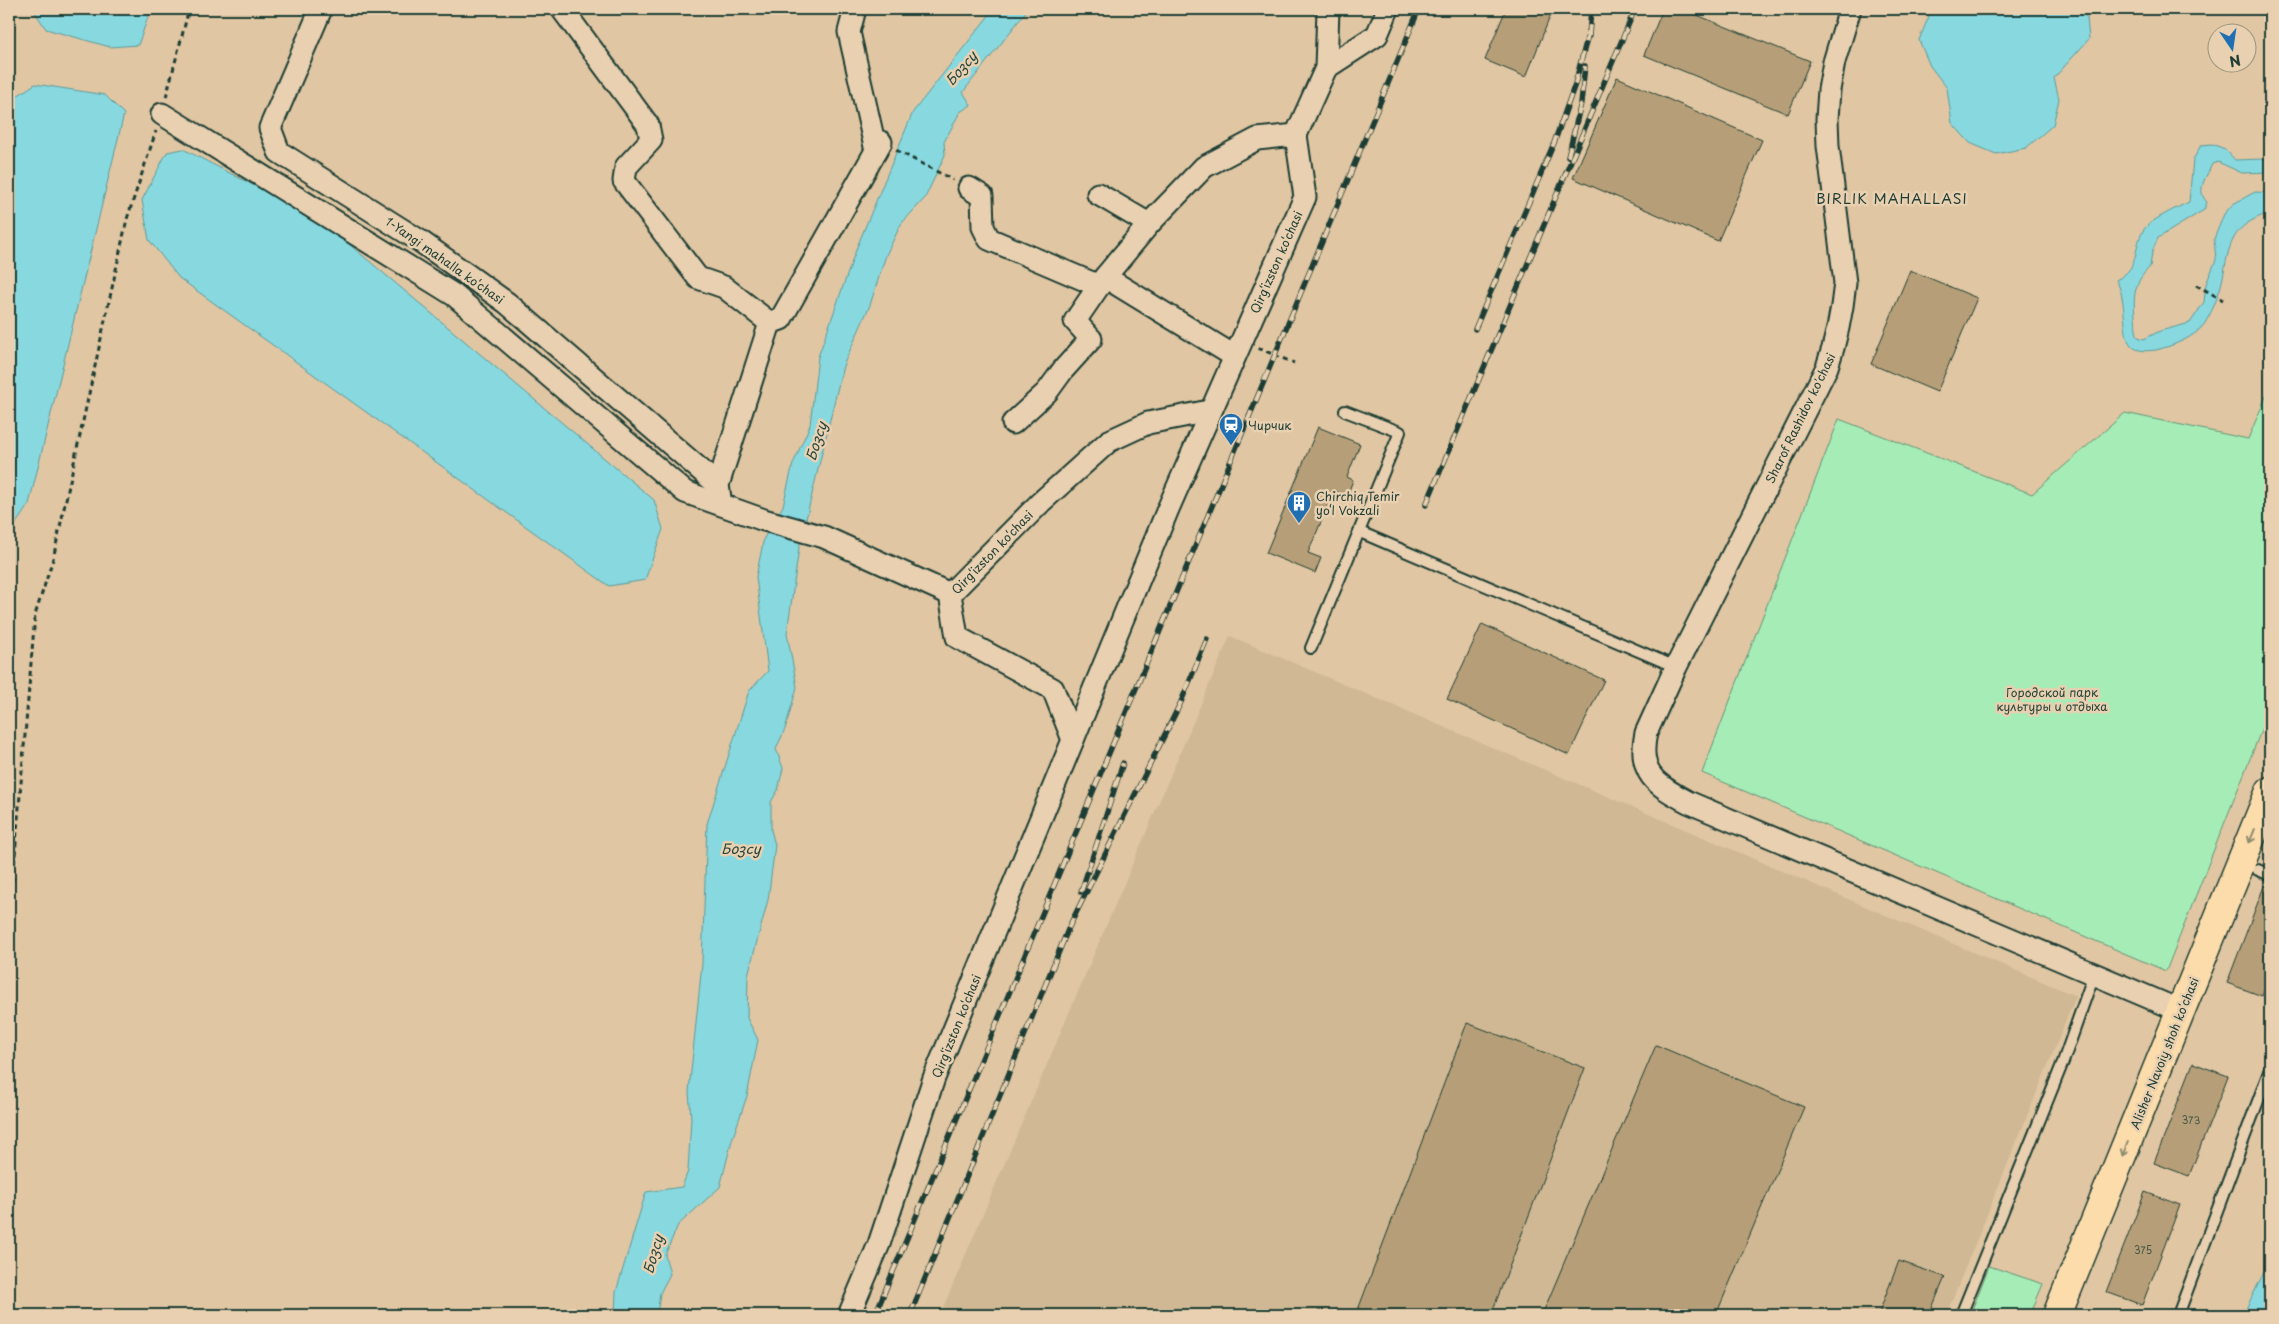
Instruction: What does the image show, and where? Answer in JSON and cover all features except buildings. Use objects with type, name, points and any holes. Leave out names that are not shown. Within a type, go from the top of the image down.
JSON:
[{"type":"main road","name":"Alisher Navoiy shoh koʻchasi","points":[[2078,1315],[2190,1014],[2270,791]]},
{"type":"main road","name":"Alisher Navoiy shoh koʻchasi","points":[[2057,1315],[2190,1014],[2264,872],[2270,840]]},
{"type":"street","name":"1-Yangi mahalla ko‘chasi","points":[[321,9],[270,128],[279,152],[420,241],[507,303],[720,495]]},
{"type":"street","points":[[562,9],[648,125],[651,140],[626,167],[624,181],[698,278],[724,287],[770,323]]},
{"type":"street","points":[[770,323],[781,320],[879,146],[849,32],[855,9]]},
{"type":"street","points":[[1013,423],[1047,392],[1063,370],[1091,339],[1075,321],[1102,281],[1149,224],[1204,167],[1257,139],[1296,135],[1326,68],[1328,9]]},
{"type":"street","points":[[1326,68],[1377,35],[1388,9]]},
{"type":"street","name":"Sharof Rashidov ko'chasi","points":[[1850,9],[1834,62],[1827,119],[1828,146],[1845,283],[1842,313],[1834,347],[1827,367],[1676,667],[1646,733],[1644,754],[1649,774],[1667,791],[1688,802],[2094,974]]},
{"type":"street","points":[[162,114],[454,295],[685,492],[720,495],[764,520],[824,537],[950,594]]},
{"type":"street","name":"Qirg‘izston ko‘chasi","points":[[849,1315],[879,1244],[934,1078],[1209,411],[1305,197],[1296,135]]},
{"type":"street","points":[[969,188],[982,196],[983,227],[989,239],[1102,281],[1238,348]]},
{"type":"street","points":[[1098,194],[1149,224]]},
{"type":"street","points":[[720,495],[770,323]]},
{"type":"street","name":"Qirg‘izston ko‘chasi","points":[[1073,740],[1053,689],[957,637],[950,594],[1041,502],[1109,441],[1148,423],[1209,411]]},
{"type":"street","points":[[2094,974],[2190,1014]]},
{"type":"lane","points":[[1311,648],[1400,432],[1345,411]]},
{"type":"lane","points":[[1360,532],[1676,667]]},
{"type":"lane","points":[[1961,1315],[2063,1062],[2094,974]]},
{"type":"lane","points":[[2178,1315],[2270,1069]]},
{"type":"path","points":[[9,927],[35,615],[53,559],[127,219],[162,114],[189,9]]},
{"type":"path","points":[[879,146],[969,188]]},
{"type":"path","points":[[2196,285],[2223,300]]},
{"type":"path","points":[[1238,348],[1294,363]]},
{"type":"shaded area","points":[[1230,636],[2076,996],[1946,1315],[940,1315]]},
{"type":"green space","name":"Городской парк культуры и отдыха","points":[[2270,387],[2270,708],[2166,971],[1702,773],[1839,419],[2032,494],[2125,413],[2248,439]]},
{"type":"green space","points":[[1989,1266],[2043,1284],[2030,1315],[1970,1315]]},
{"type":"water","points":[[33,9],[151,9],[138,45],[110,47],[46,29]]},
{"type":"water","name":"Бозсу","points":[[994,9],[1028,9],[963,92],[971,105],[960,112],[944,142],[945,155],[925,198],[901,224],[886,255],[870,305],[843,366],[799,548],[787,633],[797,687],[785,729],[776,749],[783,768],[778,790],[771,802],[771,830],[775,845],[768,900],[748,975],[747,1018],[758,1040],[747,1096],[732,1140],[720,1187],[678,1225],[665,1255],[670,1274],[660,1293],[657,1315],[615,1315],[616,1292],[646,1192],[682,1187],[688,1171],[691,1118],[689,1091],[702,964],[707,824],[749,691],[768,671],[756,577],[764,538],[783,506],[793,464],[810,425],[818,357],[857,247],[913,112]]},
{"type":"water","points":[[1932,9],[1982,11],[1994,9],[2081,9],[2087,18],[2089,39],[2054,78],[2059,99],[2053,125],[2026,148],[1996,154],[1970,143],[1952,123],[1947,88],[1930,66],[1919,40]]},
{"type":"water","points":[[35,84],[105,95],[124,114],[29,504],[15,525],[9,528],[9,108],[11,100]]},
{"type":"water","points":[[2212,144],[2225,149],[2235,160],[2263,159],[2270,161],[2270,172],[2242,173],[2218,162],[2212,164],[2202,188],[2202,193],[2207,202],[2204,210],[2158,238],[2152,252],[2150,267],[2138,284],[2134,302],[2138,337],[2144,339],[2160,331],[2190,323],[2204,302],[2206,284],[2216,260],[2214,239],[2224,214],[2233,204],[2255,192],[2270,193],[2270,213],[2244,226],[2232,242],[2216,300],[2207,320],[2201,328],[2183,341],[2169,346],[2156,350],[2142,351],[2136,349],[2128,340],[2122,297],[2116,280],[2124,275],[2133,264],[2140,238],[2146,227],[2189,202],[2193,160],[2201,145]]},
{"type":"water","points":[[183,149],[319,219],[654,500],[663,529],[645,580],[609,586],[179,278],[149,240],[142,200],[167,152]]},
{"type":"water","points":[[2270,1260],[2270,1315],[2243,1315]]},
{"type":"railway","points":[[875,1315],[1419,9]]},
{"type":"railway","points":[[1589,36],[1591,9]]},
{"type":"railway","points":[[1426,505],[1635,9]]},
{"type":"railway","points":[[1475,329],[1554,143],[1575,84],[1589,31]]},
{"type":"railway","points":[[1568,157],[1581,103],[1585,66]]},
{"type":"railway","points":[[910,1315],[1069,927],[1181,702],[1207,639]]},
{"type":"railway","points":[[1081,892],[1123,763]]},
{"type":"place","name":"Чирчик","points":[[1231,446]]},
{"type":"place","name":"Chirchiq Temir yo‘l Vokzali","points":[[1299,524]]},
{"type":"district","name":"BIRLIK MAHALLASI","points":[[1892,198]]}]
